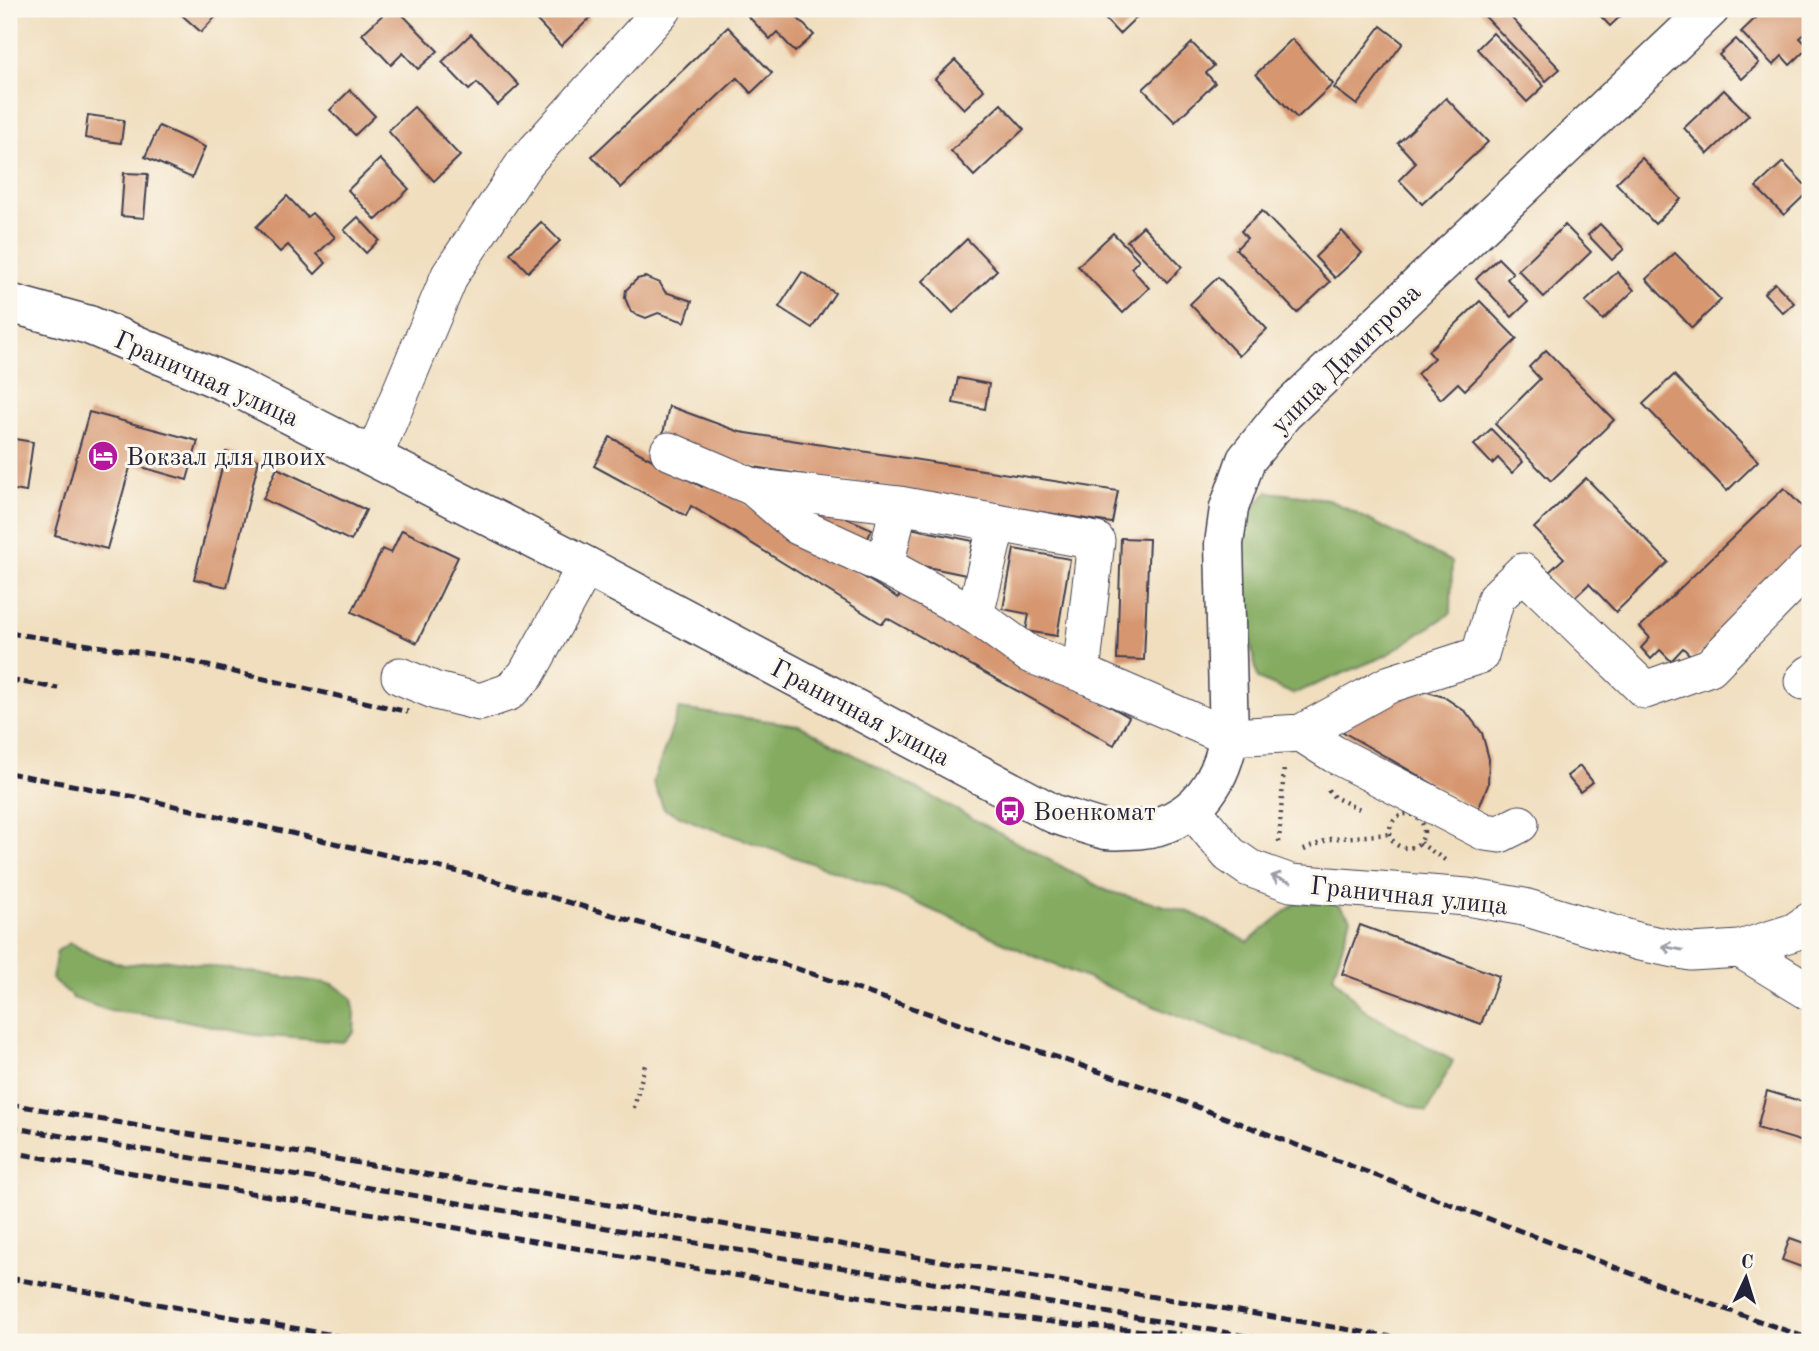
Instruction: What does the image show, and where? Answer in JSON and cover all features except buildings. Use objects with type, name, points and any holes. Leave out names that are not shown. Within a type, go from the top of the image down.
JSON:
[{"type":"main road","name":"улица Димитрова","points":[[1192,809],[1212,785],[1225,759],[1228,737],[1224,544],[1229,508],[1246,460],[1283,414],[1710,9]]},
{"type":"main road","name":"Граничная улица","points":[[9,303],[89,325],[232,385],[586,566],[1054,814],[1108,830],[1141,830],[1169,824],[1192,809]]},
{"type":"street","points":[[374,456],[450,275],[524,164],[663,9]]},
{"type":"street","points":[[669,451],[753,487],[899,505],[1096,541],[1081,673]]},
{"type":"street","points":[[753,487],[798,526],[885,566],[975,615],[1028,654],[1081,673],[1228,737],[1292,734],[1390,684],[1480,655],[1496,598],[1523,572],[1644,690],[1710,667],[1810,565]]},
{"type":"street","points":[[885,566],[899,505]]},
{"type":"street","points":[[975,615],[997,523]]},
{"type":"street","points":[[400,676],[436,691],[480,702],[509,692],[526,675],[586,566]]},
{"type":"street","points":[[1292,734],[1485,832],[1500,834],[1520,824]]},
{"type":"street","name":"Граничная улица","points":[[1192,809],[1229,854],[1249,868],[1276,873],[1291,883],[1467,897],[1524,907],[1640,942],[1691,952],[1740,949],[1794,932],[1810,921]]},
{"type":"street","points":[[1740,949],[1810,992]]},
{"type":"path","points":[[1276,873],[1284,765],[1292,734]]},
{"type":"path","points":[[1276,873],[1313,845],[1329,839],[1390,834]]},
{"type":"path","points":[[634,1108],[645,1065]]},
{"type":"green space","points":[[1268,492],[1328,499],[1452,562],[1451,613],[1385,656],[1293,694],[1258,679],[1238,582],[1244,517]]},
{"type":"green space","points":[[679,709],[799,725],[1107,891],[1192,913],[1248,942],[1297,902],[1336,903],[1351,918],[1333,976],[1364,1010],[1453,1061],[1427,1112],[1182,1018],[1036,957],[881,887],[701,825],[664,809],[653,782]]},
{"type":"green space","points":[[70,943],[91,954],[124,965],[169,960],[333,984],[352,998],[354,1032],[343,1042],[254,1035],[168,1017],[110,1011],[73,998],[52,979],[57,951]]},
{"type":"railway","points":[[9,633],[165,656],[408,712]]},
{"type":"railway","points":[[9,680],[58,688]]},
{"type":"railway","points":[[9,773],[140,798],[481,877],[792,967],[1153,1090],[1711,1304],[1810,1339]]},
{"type":"railway","points":[[9,1104],[1422,1342]]},
{"type":"railway","points":[[9,1127],[1282,1342]]},
{"type":"railway","points":[[9,1152],[905,1304],[1077,1325],[1181,1334]]},
{"type":"railway","points":[[9,1278],[373,1342]]},
{"type":"place","name":"Вокзал для двоих","points":[[103,456]]},
{"type":"place","name":"Военкомат","points":[[1010,811]]}]
